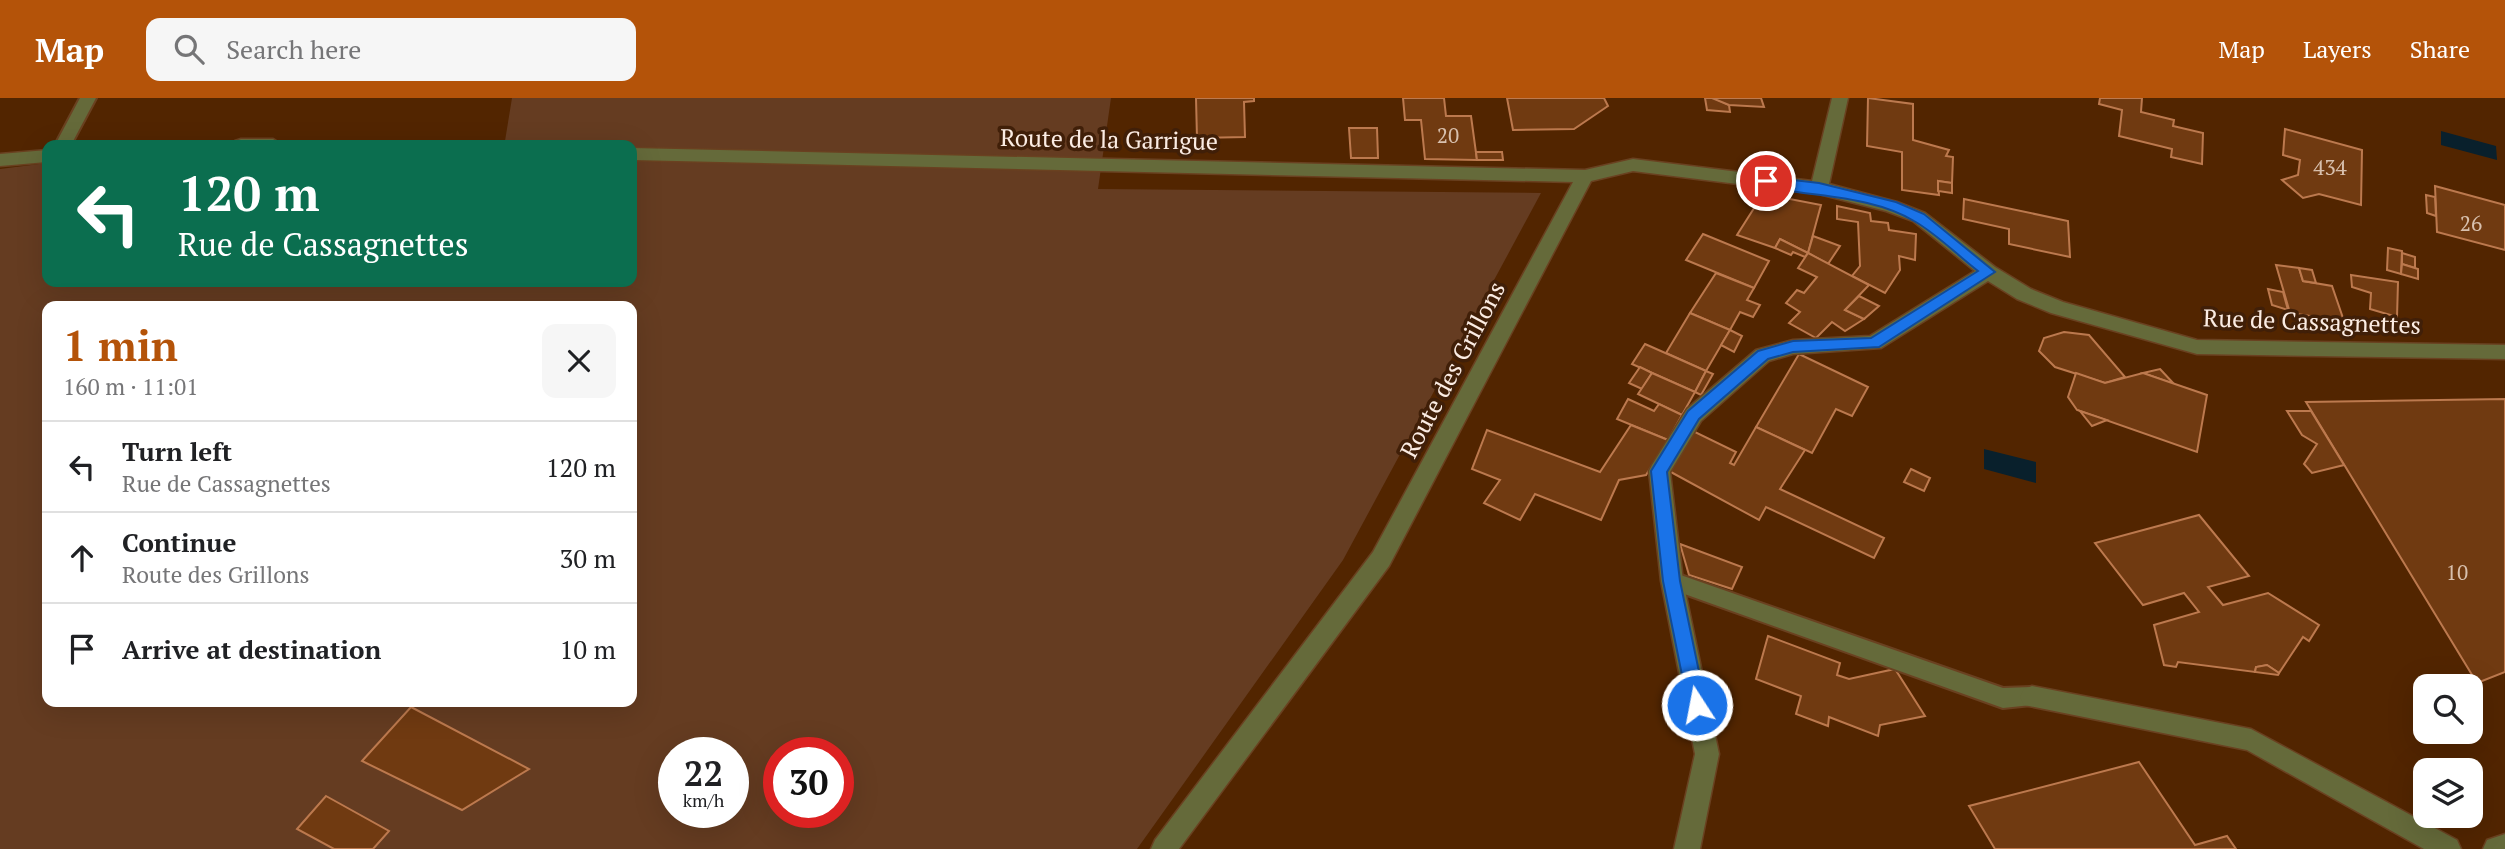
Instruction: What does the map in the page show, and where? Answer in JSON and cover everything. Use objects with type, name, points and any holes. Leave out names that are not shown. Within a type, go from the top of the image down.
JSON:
[{"type":"street","points":[[1585,176],[1633,165],[1819,188],[1840,98]]},
{"type":"street","name":"Route de la Garrigue","points":[[637,154],[1585,176]]},
{"type":"street","points":[[0,160],[42,156]]},
{"type":"street","name":"Route des Grillons","points":[[1164,849],[1381,559],[1585,176]]},
{"type":"street","name":"Rue de Cassagnettes","points":[[1819,188],[1891,206],[1919,217],[1988,272],[2024,294],[2058,308],[2197,347],[2505,352]]},
{"type":"street","points":[[1687,849],[1707,754],[1672,581],[1659,471],[1694,415],[1763,355],[1793,347],[1874,343],[1988,272]]},
{"type":"street","points":[[2032,696],[2251,740],[2448,849]]},
{"type":"street","points":[[2496,849],[2505,846]]},
{"type":"lane","points":[[65,140],[88,98]]},
{"type":"lane","points":[[1672,581],[2003,698],[2032,696]]},
{"type":"shaded area","points":[[512,98],[1111,98],[1098,189],[1541,193],[1343,560],[1137,849],[0,849],[0,169],[42,164],[42,287],[637,287],[637,140],[505,140]]},
{"type":"water","points":[[2441,131],[2496,146],[2497,160],[2441,145]]},
{"type":"water","points":[[1984,449],[2036,462],[2036,483],[1984,469]]},
{"type":"building","points":[[1196,98],[1254,98],[1254,101],[1244,102],[1245,137],[1197,138]]},
{"type":"building","points":[[1403,98],[1444,98],[1446,116],[1471,116],[1477,160],[1425,159],[1421,120],[1405,120]]},
{"type":"building","points":[[1507,98],[1604,98],[1608,106],[1574,129],[1513,130]]},
{"type":"building","points":[[1705,98],[1714,98],[1729,105],[1730,112],[1707,110]]},
{"type":"building","points":[[1712,98],[1761,98],[1764,107],[1729,105]]},
{"type":"building","points":[[1868,98],[1913,104],[1913,140],[1949,150],[1946,156],[1953,157],[1952,183],[1938,181],[1939,195],[1902,190],[1902,152],[1867,146]]},
{"type":"building","points":[[2100,98],[2142,98],[2141,112],[2174,120],[2173,126],[2203,133],[2202,164],[2171,157],[2172,149],[2119,136],[2122,110],[2099,104]]},
{"type":"building","points":[[1349,128],[1377,128],[1378,158],[1351,158]]},
{"type":"building","points":[[2285,129],[2362,150],[2361,205],[2319,194],[2303,198],[2282,180],[2298,175],[2300,160],[2283,155]]},
{"type":"building","points":[[1476,152],[1502,152],[1503,160],[1477,160]]},
{"type":"building","points":[[1938,181],[1952,183],[1952,193],[1938,191]]},
{"type":"building","points":[[2435,186],[2505,205],[2505,250],[2437,232]]},
{"type":"building","points":[[1763,194],[1821,205],[1808,253],[1780,239],[1775,248],[1737,235]]},
{"type":"building","points":[[2426,195],[2435,197],[2436,216],[2427,213]]},
{"type":"building","points":[[1964,199],[2068,221],[2070,257],[2009,244],[2009,229],[1963,219]]},
{"type":"building","points":[[1837,206],[1870,213],[1871,221],[1888,223],[1889,230],[1916,234],[1915,260],[1899,256],[1900,270],[1885,293],[1852,276],[1860,266],[1858,222],[1837,219]]},
{"type":"building","points":[[1703,234],[1769,261],[1754,288],[1686,260]]},
{"type":"building","points":[[1813,236],[1840,246],[1828,264],[1808,253]]},
{"type":"building","points":[[1780,239],[1808,253],[1805,257],[1793,252],[1791,255],[1775,248]]},
{"type":"building","points":[[2388,248],[2402,251],[2401,274],[2387,270]]},
{"type":"building","points":[[1808,253],[1869,285],[1845,310],[1864,319],[1845,331],[1832,322],[1816,338],[1789,323],[1800,312],[1786,303],[1797,290],[1804,293],[1817,277],[1798,268]]},
{"type":"building","points":[[2402,253],[2415,257],[2415,268],[2402,264]]},
{"type":"building","points":[[2402,264],[2418,269],[2418,279],[2401,274]]},
{"type":"building","points":[[2276,265],[2299,268],[2303,281],[2332,286],[2344,321],[2290,313]]},
{"type":"building","points":[[2299,268],[2312,270],[2316,283],[2303,281]]},
{"type":"building","points":[[1716,273],[1754,288],[1747,300],[1760,305],[1753,317],[1740,312],[1730,330],[1690,313]]},
{"type":"building","points":[[2351,275],[2398,282],[2397,317],[2370,309],[2371,293],[2352,287]]},
{"type":"building","points":[[2268,289],[2283,292],[2288,310],[2272,305]]},
{"type":"building","points":[[1859,296],[1879,306],[1864,319],[1845,310]]},
{"type":"building","points":[[1690,313],[1730,330],[1706,371],[1666,353]]},
{"type":"building","points":[[1730,330],[1742,336],[1734,352],[1721,345]]},
{"type":"building","points":[[2064,332],[2089,335],[2125,377],[2105,383],[2055,367],[2039,351],[2044,338]]},
{"type":"building","points":[[1645,344],[1706,371],[1695,392],[1632,364]]},
{"type":"building","points":[[1799,354],[1868,387],[1852,416],[1836,409],[1812,453],[1756,427]]},
{"type":"building","points":[[1640,367],[1652,373],[1642,389],[1629,383]]},
{"type":"building","points":[[2160,369],[2174,384],[2143,373]]},
{"type":"building","points":[[1706,371],[1713,374],[1701,395],[1695,392]]},
{"type":"building","points":[[1652,373],[1695,392],[1682,415],[1638,394]]},
{"type":"building","points":[[2076,373],[2105,383],[2143,373],[2207,395],[2197,452],[2077,410],[2068,397]]},
{"type":"building","points":[[1628,399],[1654,411],[1659,404],[1682,415],[1668,440],[1617,419]]},
{"type":"building","points":[[2505,399],[2505,672],[2483,681],[2483,674],[2472,674],[2306,402]]},
{"type":"building","points":[[2080,411],[2107,420],[2092,426]]},
{"type":"building","points":[[2287,411],[2311,411],[2344,465],[2312,473],[2304,464],[2317,444],[2302,435]]},
{"type":"building","points":[[1631,425],[1668,440],[1646,475],[1619,480],[1601,520],[1535,494],[1520,520],[1484,503],[1500,480],[1472,469],[1487,430],[1600,472]]},
{"type":"building","points":[[1756,427],[1805,450],[1780,489],[1884,538],[1874,558],[1766,507],[1759,520],[1669,471],[1693,431],[1736,452],[1730,463],[1734,465]]},
{"type":"building","points":[[1911,469],[1930,478],[1924,491],[1904,482]]},
{"type":"building","points":[[2199,515],[2249,576],[2208,587],[2223,605],[2268,593],[2319,625],[2309,641],[2303,637],[2279,673],[2267,665],[2256,667],[2255,672],[2178,662],[2176,667],[2164,665],[2154,625],[2199,612],[2184,593],[2143,605],[2095,543]]},
{"type":"building","points":[[1680,544],[1742,567],[1732,589],[1689,575]]},
{"type":"building","points":[[1768,636],[1840,663],[1837,675],[1849,679],[1895,669],[1925,716],[1880,725],[1878,736],[1829,717],[1828,726],[1796,714],[1801,696],[1756,679]]},
{"type":"building","points":[[2267,665],[2279,673],[2278,675],[2255,672],[2256,667]]},
{"type":"building","points":[[411,707],[529,769],[462,810],[362,761]]},
{"type":"building","points":[[2139,762],[2195,845],[2227,836],[2236,849],[1995,849],[1969,806]]},
{"type":"building","points":[[326,796],[389,831],[373,849],[334,849],[297,829]]},
{"type":"route","points":[[1697,705],[1672,581],[1659,471],[1694,415],[1763,355],[1793,347],[1874,343],[1988,272],[1919,217],[1891,206],[1819,188],[1766,181]]}]
